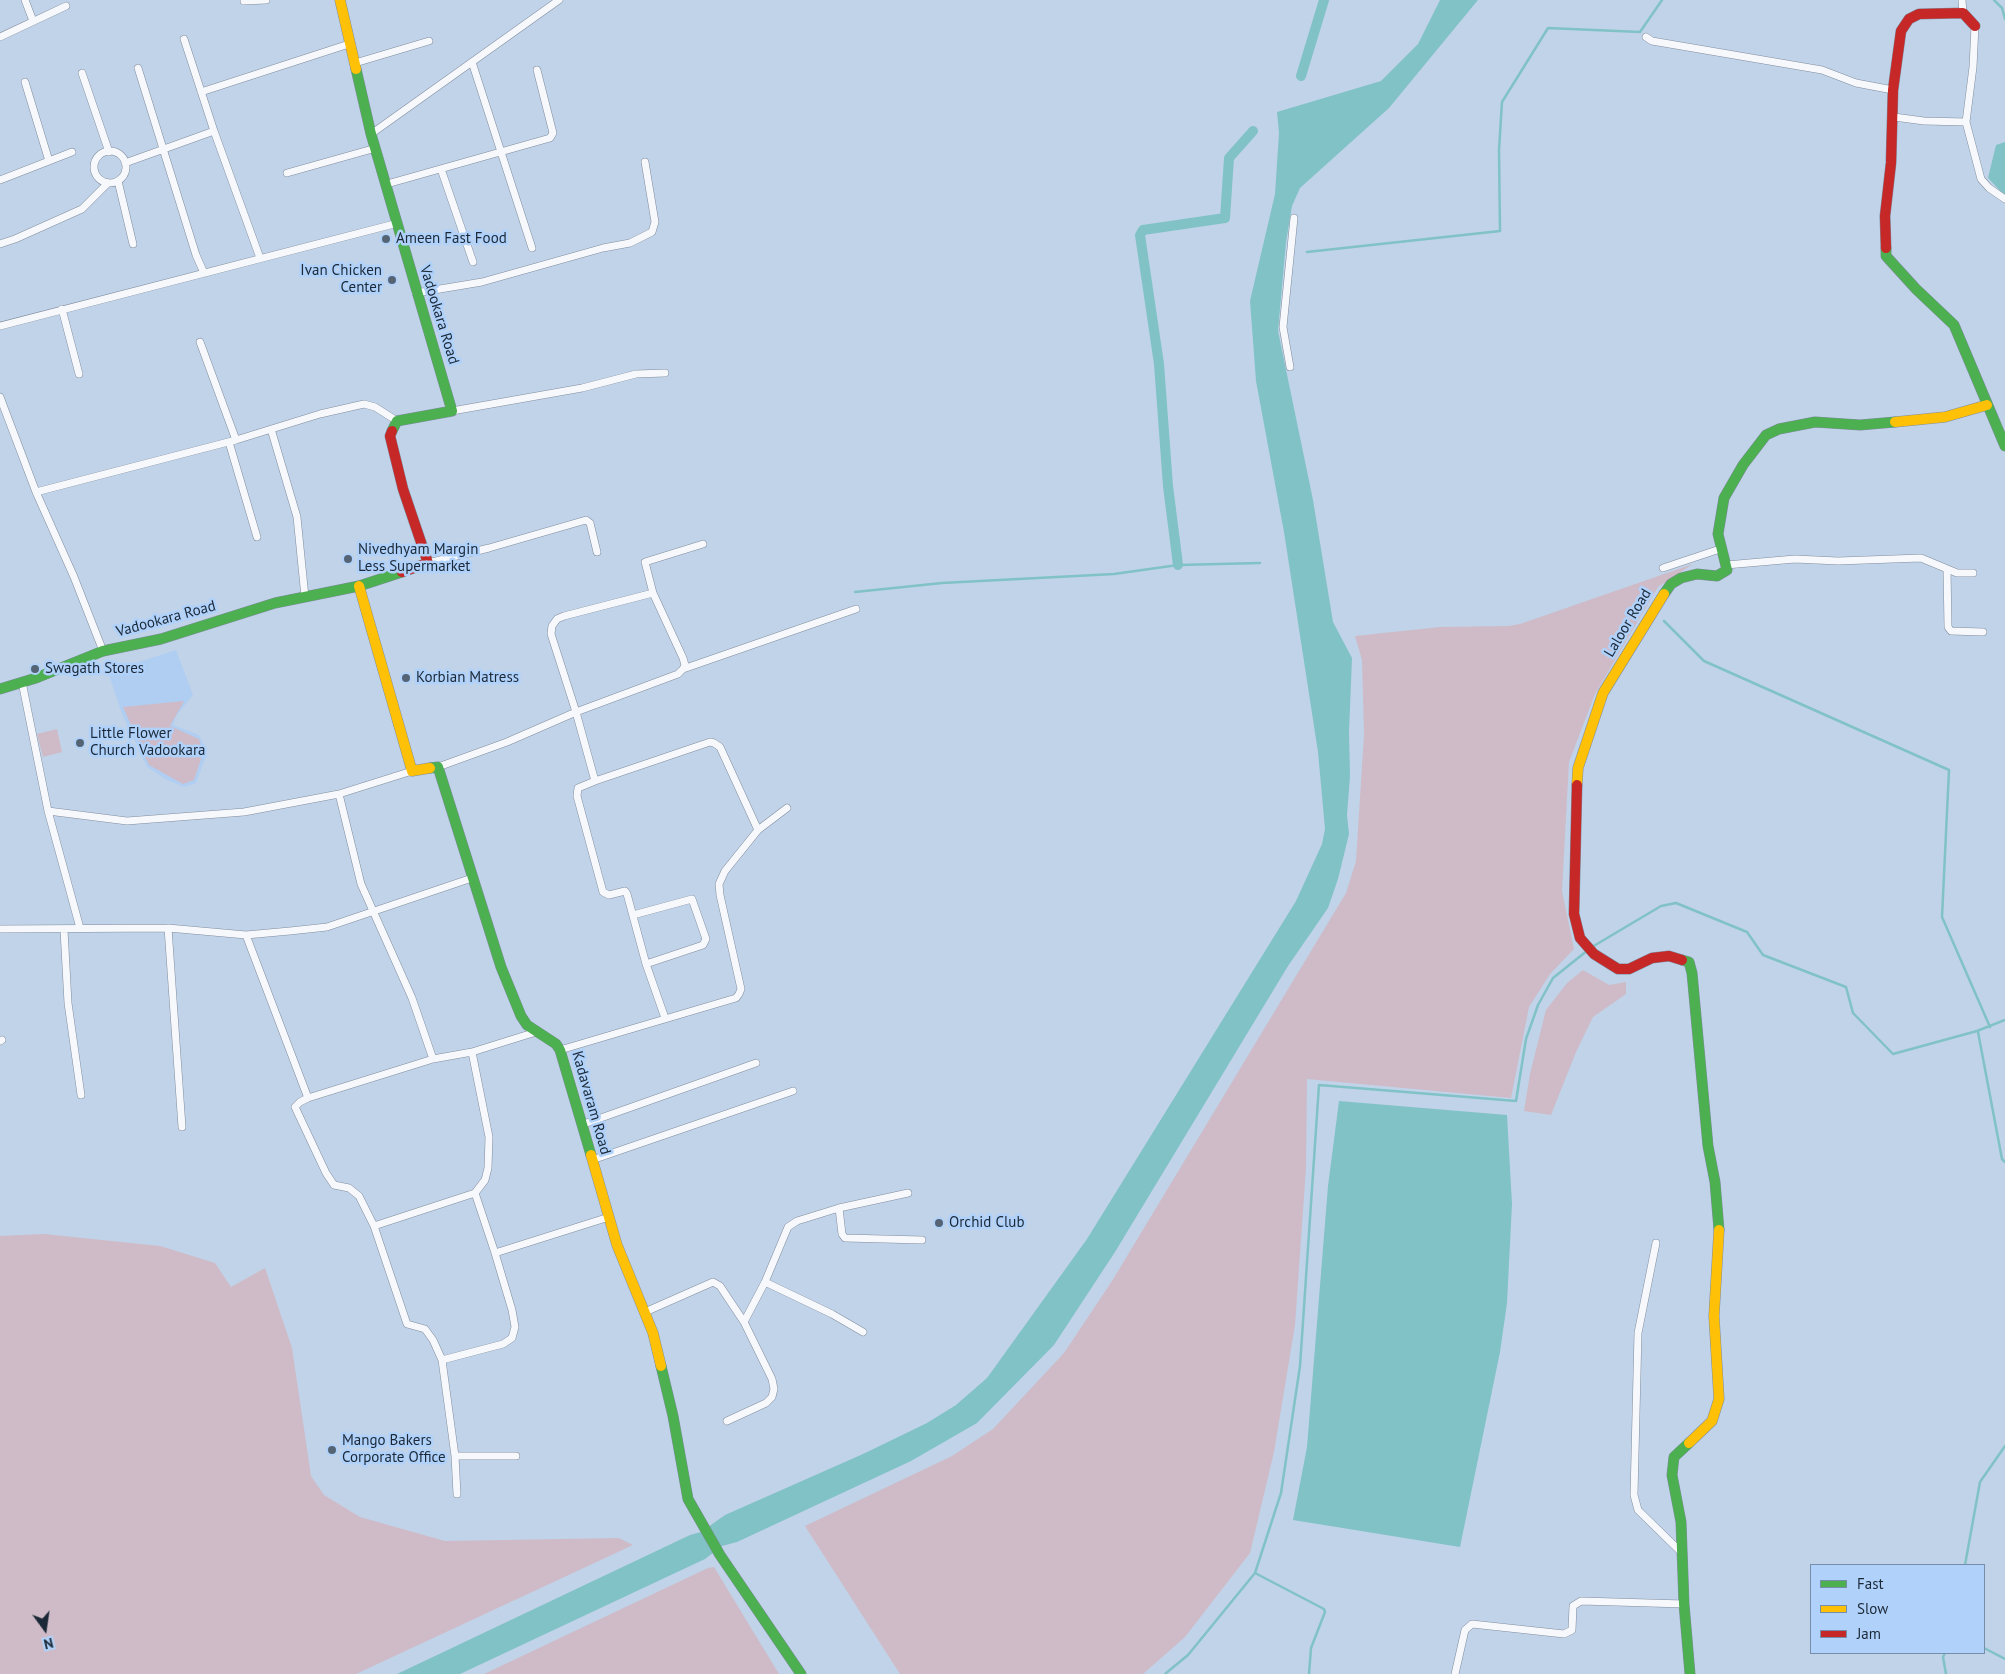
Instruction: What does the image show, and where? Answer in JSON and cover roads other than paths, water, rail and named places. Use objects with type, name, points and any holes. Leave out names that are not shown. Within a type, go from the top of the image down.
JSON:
[{"type":"street","points":[[25,0],[33,21]]},
{"type":"street","points":[[244,1],[266,0]]},
{"type":"street","name":"Vadookara Road","points":[[340,0],[371,134],[452,412]]},
{"type":"street","points":[[371,134],[559,0]]},
{"type":"street","points":[[1962,0],[1963,13],[1975,26],[1973,67],[1966,122],[1981,179],[1989,188],[2005,199]]},
{"type":"street","points":[[1,33],[66,6]]},
{"type":"street","points":[[1963,13],[1919,14],[1909,19],[1901,31],[1893,90],[1894,116],[1885,216],[1886,256],[1916,289],[1954,325],[1986,405],[2005,446]]},
{"type":"street","points":[[1646,37],[1652,41],[1822,70],[1856,83],[1893,90]]},
{"type":"street","points":[[184,39],[214,131],[260,258]]},
{"type":"street","points":[[355,63],[429,41]]},
{"type":"street","points":[[201,92],[349,44]]},
{"type":"street","points":[[472,62],[532,248]]},
{"type":"street","points":[[138,68],[196,256],[204,273]]},
{"type":"street","points":[[387,184],[553,136],[537,70]]},
{"type":"street","points":[[82,73],[109,152]]},
{"type":"street","points":[[25,82],[49,161]]},
{"type":"street","points":[[1894,116],[1924,121],[1966,122]]},
{"type":"street","points":[[125,163],[214,131]]},
{"type":"street","points":[[287,173],[376,148]]},
{"type":"street","points":[[0,180],[72,152]]},
{"type":"street","points":[[0,244],[82,209],[108,183],[118,181],[125,173],[125,163],[119,154],[109,152],[100,156],[94,164],[96,174],[108,183]]},
{"type":"street","points":[[416,293],[482,282],[603,248],[630,243],[652,232],[655,222],[644,162]]},
{"type":"street","points":[[442,169],[473,262]]},
{"type":"street","points":[[118,181],[133,244]]},
{"type":"street","points":[[1290,367],[1283,328],[1294,218]]},
{"type":"street","points":[[0,326],[398,223]]},
{"type":"street","points":[[62,309],[79,374]]},
{"type":"street","points":[[200,342],[232,441],[257,537]]},
{"type":"street","points":[[36,492],[232,441],[320,414],[364,404],[375,406],[397,421],[582,388],[636,374],[665,373]]},
{"type":"street","points":[[0,398],[36,492],[74,578],[103,651]]},
{"type":"street","points":[[1973,572],[1957,573],[1921,558],[1838,561],[1795,559],[1725,570],[1720,549],[1718,526],[1724,498],[1743,465],[1771,431],[1815,422],[1860,424],[1945,417],[1986,405]]},
{"type":"street","points":[[397,421],[390,436],[403,489],[428,563]]},
{"type":"street","points":[[271,429],[297,518],[305,597]]},
{"type":"street","name":"Vadookara Road","points":[[0,689],[103,651],[161,638],[275,603],[359,586],[428,563],[489,548],[586,520],[590,523],[596,552]]},
{"type":"street","points":[[683,669],[685,665],[683,658],[653,593],[645,565],[646,560],[703,544]]},
{"type":"street","points":[[1662,568],[1720,549]]},
{"type":"street","points":[[1947,568],[1948,627],[1951,631],[1983,632]]},
{"type":"street","name":"Laloor Road","points":[[1684,1555],[1681,1522],[1672,1474],[1674,1457],[1712,1421],[1719,1399],[1714,1316],[1720,1238],[1715,1182],[1708,1146],[1692,973],[1688,962],[1668,956],[1652,958],[1624,970],[1618,969],[1593,953],[1584,944],[1578,932],[1574,914],[1576,794],[1578,768],[1603,693],[1671,584],[1691,574],[1725,570]]},
{"type":"street","points":[[359,586],[412,771]]},
{"type":"street","points":[[595,781],[576,712],[551,634],[552,626],[556,619],[564,616],[653,593]]},
{"type":"street","points":[[48,810],[127,821],[244,812],[339,794],[412,771],[438,767],[678,674],[683,669],[856,608]]},
{"type":"street","points":[[22,682],[48,810],[80,928]]},
{"type":"street","points":[[665,1018],[646,964],[625,891],[609,895],[603,892],[577,796],[578,788],[714,742],[720,747],[758,830]]},
{"type":"street","name":"Kadavaram Road","points":[[438,767],[501,967],[521,1016],[527,1025],[556,1044],[560,1050],[617,1245],[653,1333],[673,1416],[688,1499],[720,1555],[800,1674]]},
{"type":"street","points":[[339,794],[361,884],[412,998],[433,1059]]},
{"type":"street","points":[[560,1050],[736,998],[741,989],[719,884],[725,871],[758,830],[787,808]]},
{"type":"street","points":[[0,929],[168,928],[246,935],[327,927],[472,878]]},
{"type":"street","points":[[633,915],[692,899],[706,939],[703,945],[646,964]]},
{"type":"street","points":[[168,928],[182,1127]]},
{"type":"street","points":[[64,930],[68,1003],[81,1095]]},
{"type":"street","points":[[246,935],[308,1098]]},
{"type":"street","points":[[457,1494],[455,1456],[442,1360],[434,1340],[425,1329],[407,1324],[374,1226],[359,1196],[349,1188],[334,1185],[296,1113],[296,1105],[308,1098],[433,1059],[472,1052],[536,1032]]},
{"type":"street","points":[[374,1226],[475,1193],[485,1180],[488,1168],[489,1137],[472,1052]]},
{"type":"street","points":[[582,1125],[756,1063]]},
{"type":"street","points":[[592,1160],[792,1090]]},
{"type":"street","points":[[442,1360],[503,1344],[512,1338],[514,1327],[512,1310],[475,1193]]},
{"type":"street","points":[[744,1322],[766,1282],[788,1227],[797,1221],[839,1208],[908,1193]]},
{"type":"street","points":[[839,1208],[842,1234],[845,1238],[922,1240]]},
{"type":"street","points":[[495,1253],[609,1217]]},
{"type":"street","points":[[1656,1243],[1638,1332],[1634,1496],[1638,1510],[1684,1555],[1684,1604],[1690,1674]]},
{"type":"street","points":[[645,1312],[713,1282],[720,1286],[744,1322],[774,1389],[772,1397],[766,1403],[727,1421]]},
{"type":"street","points":[[766,1282],[832,1314],[863,1332]]},
{"type":"street","points":[[455,1456],[516,1456]]},
{"type":"street","points":[[1455,1674],[1465,1630],[1472,1624],[1564,1634],[1572,1630],[1574,1606],[1582,1601],[1684,1604]]},
{"type":"waterway","points":[[1301,76],[1324,0]]},
{"type":"waterway","points":[[1307,252],[1500,231],[1499,150],[1502,102],[1548,28],[1640,32],[1662,0]]},
{"type":"waterway","points":[[1994,0],[2002,8],[2005,19]]},
{"type":"waterway","points":[[1178,565],[1168,486],[1159,364],[1140,235],[1143,230],[1225,218],[1229,158],[1253,131]]},
{"type":"waterway","points":[[855,592],[942,583],[1114,574],[1178,565],[1260,563]]},
{"type":"waterway","points":[[1664,621],[1704,661],[1949,770],[1942,917],[1990,1027]]},
{"type":"waterway","points":[[1592,947],[1661,906],[1676,903],[1747,932],[1763,955],[1846,987],[1853,1013],[1893,1054],[1977,1031],[2005,1020]]},
{"type":"waterway","points":[[1165,1674],[1188,1655],[1255,1573],[1281,1493],[1300,1366],[1319,1085],[1516,1101],[1526,1039],[1538,1005],[1553,978],[1588,950]]},
{"type":"waterway","points":[[1978,1032],[2002,1159],[2005,1162]]},
{"type":"waterway","points":[[1965,1564],[1980,1482],[2005,1446]]},
{"type":"waterway","points":[[1255,1573],[1324,1609],[1325,1612],[1311,1648],[1309,1674]]},
{"type":"waterway","points":[[1985,1649],[2005,1659]]},
{"type":"waterway","points":[[1944,1654],[1943,1657],[1946,1674]]},
{"type":"place","name":"Ameen Fast Food","points":[[386,239]]},
{"type":"place","name":"Ivan Chicken Center","points":[[392,280]]},
{"type":"place","name":"Nivedhyam Margin Less Supermarket","points":[[348,559]]},
{"type":"place","name":"Swagath Stores","points":[[35,669]]},
{"type":"place","name":"Korbian Matress","points":[[406,678]]},
{"type":"place","name":"Little Flower Church Vadookara","points":[[80,743]]},
{"type":"place","name":"Orchid Club","points":[[939,1223]]},
{"type":"place","name":"Mango Bakers Corporate Office","points":[[332,1450]]}]
